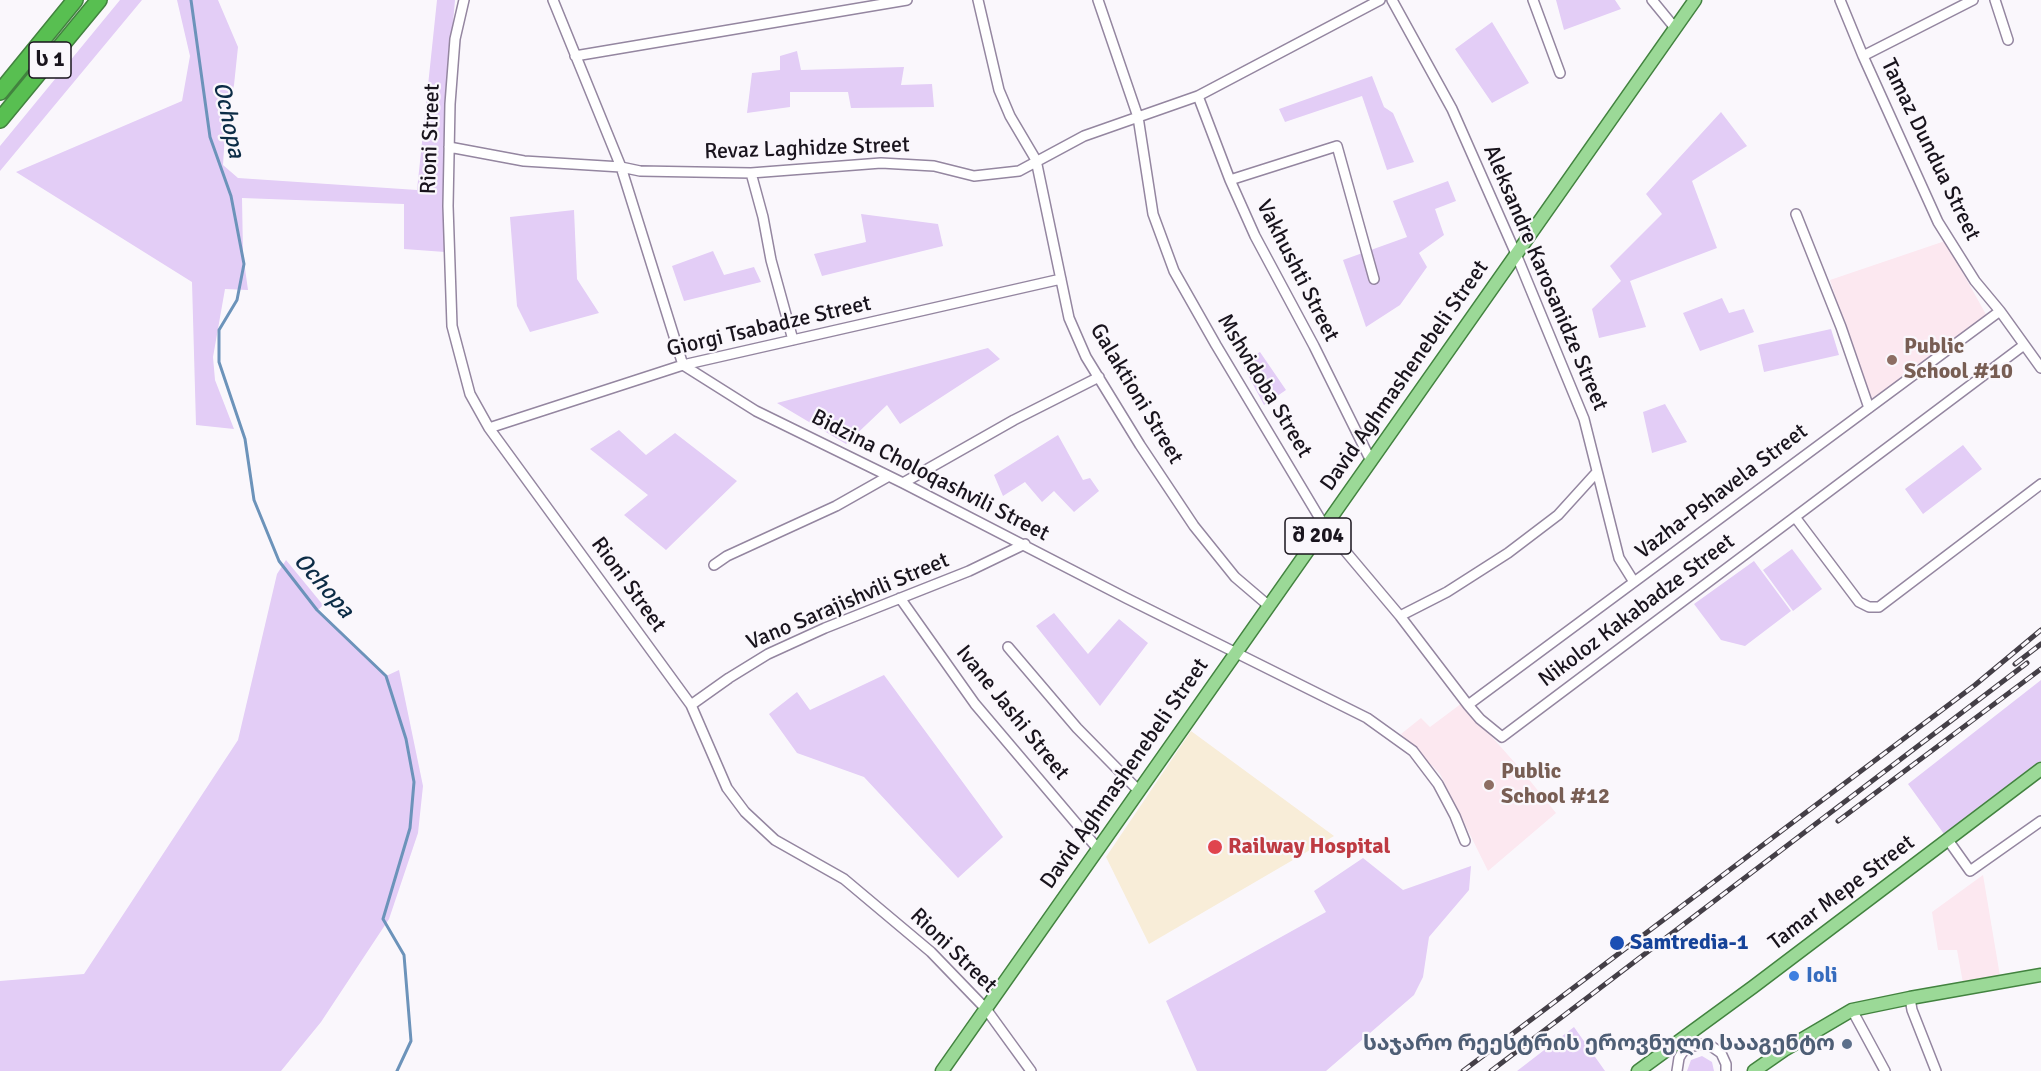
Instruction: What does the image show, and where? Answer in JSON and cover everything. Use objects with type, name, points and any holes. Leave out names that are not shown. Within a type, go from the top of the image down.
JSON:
[{"type":"highway","name":"ს 1","points":[[0,92],[75,0]]},
{"type":"highway","name":"ს 1","points":[[0,120],[99,0]]},
{"type":"main road","name":"David Aghmashenebeli Street","points":[[942,1071],[1695,0]]},
{"type":"main road","name":"Tamar Mepe Street","points":[[1638,1071],[2041,769]]},
{"type":"main road","points":[[1754,1071],[1784,1050],[1852,1010],[2041,975]]},
{"type":"street","name":"Rioni Street","points":[[464,0],[455,39],[450,104],[447,206],[452,326],[470,394],[489,428],[691,705],[727,788],[745,812],[775,840],[844,879],[931,952],[986,1009],[1031,1071]]},
{"type":"street","points":[[553,0],[621,167],[683,365]]},
{"type":"street","points":[[575,56],[907,0]]},
{"type":"street","name":"Galaktioni Street","points":[[978,0],[999,90],[1010,116],[1036,160],[1069,318],[1086,357],[1194,526],[1235,577],[1269,606]]},
{"type":"street","name":"Mshvidoba Street","points":[[1098,0],[1138,117],[1153,214],[1174,271],[1215,345],[1325,527],[1400,616],[1468,705],[1480,719],[1502,737]]},
{"type":"street","name":"Revaz Laghidze Street","points":[[449,147],[524,161],[621,167],[640,171],[751,172],[881,163],[934,166],[974,176],[1019,171],[1084,136],[1198,96],[1380,0]]},
{"type":"street","name":"Aleksandre Karosanidze Street","points":[[1392,0],[1452,109],[1516,254],[1584,419],[1619,558],[1634,582]]},
{"type":"street","points":[[1533,0],[1560,73]]},
{"type":"street","points":[[1652,0],[1675,28]]},
{"type":"street","name":"Tamaz Dundua Street","points":[[1840,0],[1938,222],[1975,281],[2041,368]]},
{"type":"street","points":[[1863,56],[1973,0]]},
{"type":"street","points":[[1995,0],[2008,40]]},
{"type":"street","name":"Vakhushti Street","points":[[1198,96],[1230,180],[1255,236],[1314,346],[1371,461]]},
{"type":"street","points":[[1230,180],[1337,146],[1374,279]]},
{"type":"street","points":[[751,172],[771,260],[793,340]]},
{"type":"street","points":[[1796,214],[1841,327],[1869,408]]},
{"type":"street","name":"Giorgi Tsabadze Street","points":[[489,428],[683,365],[1061,279]]},
{"type":"street","name":"Vazha-Pshavela Street","points":[[1468,705],[2000,311]]},
{"type":"street","name":"Nikoloz Kakabadze Street","points":[[1502,737],[2024,345]]},
{"type":"street","name":"Bidzina Choloqashvili Street","points":[[683,365],[756,411],[1025,544],[1126,598],[1367,718],[1413,751],[1438,784],[1465,841]]},
{"type":"street","points":[[903,483],[1014,420],[1099,377]]},
{"type":"street","points":[[1400,616],[1447,592],[1508,553],[1558,515],[1597,472]]},
{"type":"street","points":[[714,565],[727,555],[836,506],[889,476]]},
{"type":"street","points":[[1795,517],[1859,602],[1869,607],[1879,606],[2041,484]]},
{"type":"street","name":"Vano Sarajishvili Street","points":[[691,705],[768,654],[969,571],[1025,544]]},
{"type":"street","name":"Ivane Jashi Street","points":[[900,598],[975,704],[1098,849]]},
{"type":"street","points":[[1008,647],[1077,728],[1139,791]]},
{"type":"street","points":[[1948,840],[1970,871],[2041,821]]},
{"type":"street","points":[[1910,998],[1912,1010],[1936,1071]]},
{"type":"street","points":[[1852,1010],[1885,1071]]},
{"type":"street","points":[[1685,1035],[1721,1053],[1726,1064],[1726,1071]]},
{"type":"street","points":[[1677,1068],[1682,1053],[1700,1044]]},
{"type":"street","points":[[1673,1045],[1677,1068]]},
{"type":"shaded area","points":[[120,0],[142,0],[0,171],[0,146]]},
{"type":"shaded area","points":[[177,0],[218,0],[238,47],[234,85],[226,118],[223,165],[238,178],[417,190],[437,0],[455,0],[444,126],[445,252],[404,249],[404,204],[242,198],[243,254],[248,290],[225,289],[213,357],[215,380],[234,429],[196,425],[192,282],[16,172],[182,101],[190,56]]},
{"type":"shaded area","points":[[1556,0],[1615,0],[1621,9],[1564,30]]},
{"type":"shaded area","points":[[1492,22],[1529,83],[1492,103],[1455,49]]},
{"type":"shaded area","points":[[797,51],[801,70],[904,67],[901,85],[932,84],[934,107],[851,108],[848,92],[790,92],[790,107],[747,113],[752,73],[780,70],[780,56]]},
{"type":"shaded area","points":[[1372,76],[1384,107],[1393,113],[1414,162],[1387,170],[1362,96],[1285,122],[1279,109]]},
{"type":"shaded area","points":[[1721,112],[1747,146],[1692,181],[1717,248],[1630,281],[1646,327],[1599,338],[1592,309],[1621,281],[1610,266],[1662,214],[1646,194]]},
{"type":"shaded area","points":[[1448,181],[1456,201],[1435,209],[1444,235],[1419,253],[1427,267],[1400,305],[1366,327],[1343,260],[1407,237],[1393,201]]},
{"type":"shaded area","points":[[574,210],[577,279],[599,313],[530,332],[517,306],[510,217]]},
{"type":"shaded area","points":[[861,214],[938,224],[943,246],[822,276],[814,254],[866,242]]},
{"type":"shaded area","name":"Public School #10","points":[[1945,241],[1988,318],[1870,403],[1830,280]]},
{"type":"shaded area","points":[[713,251],[724,275],[754,267],[761,282],[684,301],[672,266]]},
{"type":"shaded area","points":[[1722,298],[1729,313],[1744,309],[1754,332],[1700,351],[1683,313]]},
{"type":"shaded area","points":[[1831,329],[1839,355],[1764,372],[1758,345]]},
{"type":"shaded area","points":[[988,348],[1000,359],[900,424],[887,405],[846,444],[777,403]]},
{"type":"shaded area","points":[[1260,352],[1286,390],[1264,405],[1241,362]]},
{"type":"shaded area","points":[[1665,404],[1687,442],[1652,453],[1643,412]]},
{"type":"shaded area","points":[[619,430],[646,455],[675,433],[737,481],[666,550],[624,515],[648,495],[590,449]]},
{"type":"shaded area","points":[[1058,435],[1083,480],[1090,478],[1099,491],[1074,512],[1054,491],[1042,502],[1025,482],[1003,496],[994,475]]},
{"type":"shaded area","points":[[1963,445],[1982,469],[1923,514],[1905,489]]},
{"type":"shaded area","points":[[1792,549],[1822,589],[1793,611],[1763,570]]},
{"type":"shaded area","points":[[286,560],[323,605],[318,610],[386,676],[399,670],[423,786],[418,833],[389,919],[321,1022],[281,1071],[0,1071],[0,981],[84,974],[238,740],[277,574]]},
{"type":"shaded area","points":[[1754,561],[1791,611],[1745,646],[1721,640],[1694,604]]},
{"type":"shaded area","points":[[1054,613],[1088,654],[1119,619],[1148,643],[1100,706],[1036,626]]},
{"type":"shaded area","points":[[884,675],[1003,837],[958,878],[864,777],[797,753],[769,714],[797,692],[810,710]]},
{"type":"shaded area","points":[[2041,680],[2041,761],[1944,834],[1908,784]]},
{"type":"shaded area","name":"Public School #12","points":[[1462,703],[1556,813],[1488,871],[1440,774],[1401,734],[1421,718],[1430,727]]},
{"type":"shaded area","name":"Railway Hospital","points":[[1191,731],[1334,836],[1149,944],[1106,857]]},
{"type":"shaded area","points":[[1363,858],[1403,890],[1471,866],[1469,890],[1429,937],[1423,977],[1414,995],[1326,1071],[1197,1071],[1166,1001],[1326,912],[1314,891]]},
{"type":"shaded area","points":[[1983,875],[2000,976],[1963,983],[1957,950],[1938,950],[1932,912]]},
{"type":"shaded area","points":[[1574,1027],[1605,1071],[1517,1071]]},
{"type":"shaded area","points":[[1702,1056],[1712,1062],[1714,1071],[1687,1071],[1691,1060]]},
{"type":"waterway","name":"Ochopa","points":[[191,0],[210,137],[231,196],[244,264],[237,300],[219,330],[219,362],[245,439],[254,500],[279,561],[317,610],[386,676],[406,739],[414,782],[410,828],[383,919],[404,955],[411,1041],[397,1071]]},
{"type":"railway","points":[[1463,1071],[1975,685],[2041,630]]},
{"type":"railway","points":[[2015,664],[2041,644]]},
{"type":"railway","points":[[1491,1071],[2027,663]]},
{"type":"railway","points":[[1838,821],[2041,669]]},
{"type":"place","name":"Public School #10","points":[[1892,360]]},
{"type":"place","name":"Public School #12","points":[[1489,785]]},
{"type":"place","name":"Railway Hospital","points":[[1215,847]]},
{"type":"place","name":"Samtredia-1","points":[[1617,943]]},
{"type":"place","name":"Ioli","points":[[1794,976]]},
{"type":"place","name":"საჯარო რეესტრის ეროვნული სააგენტო","points":[[1847,1044]]}]
